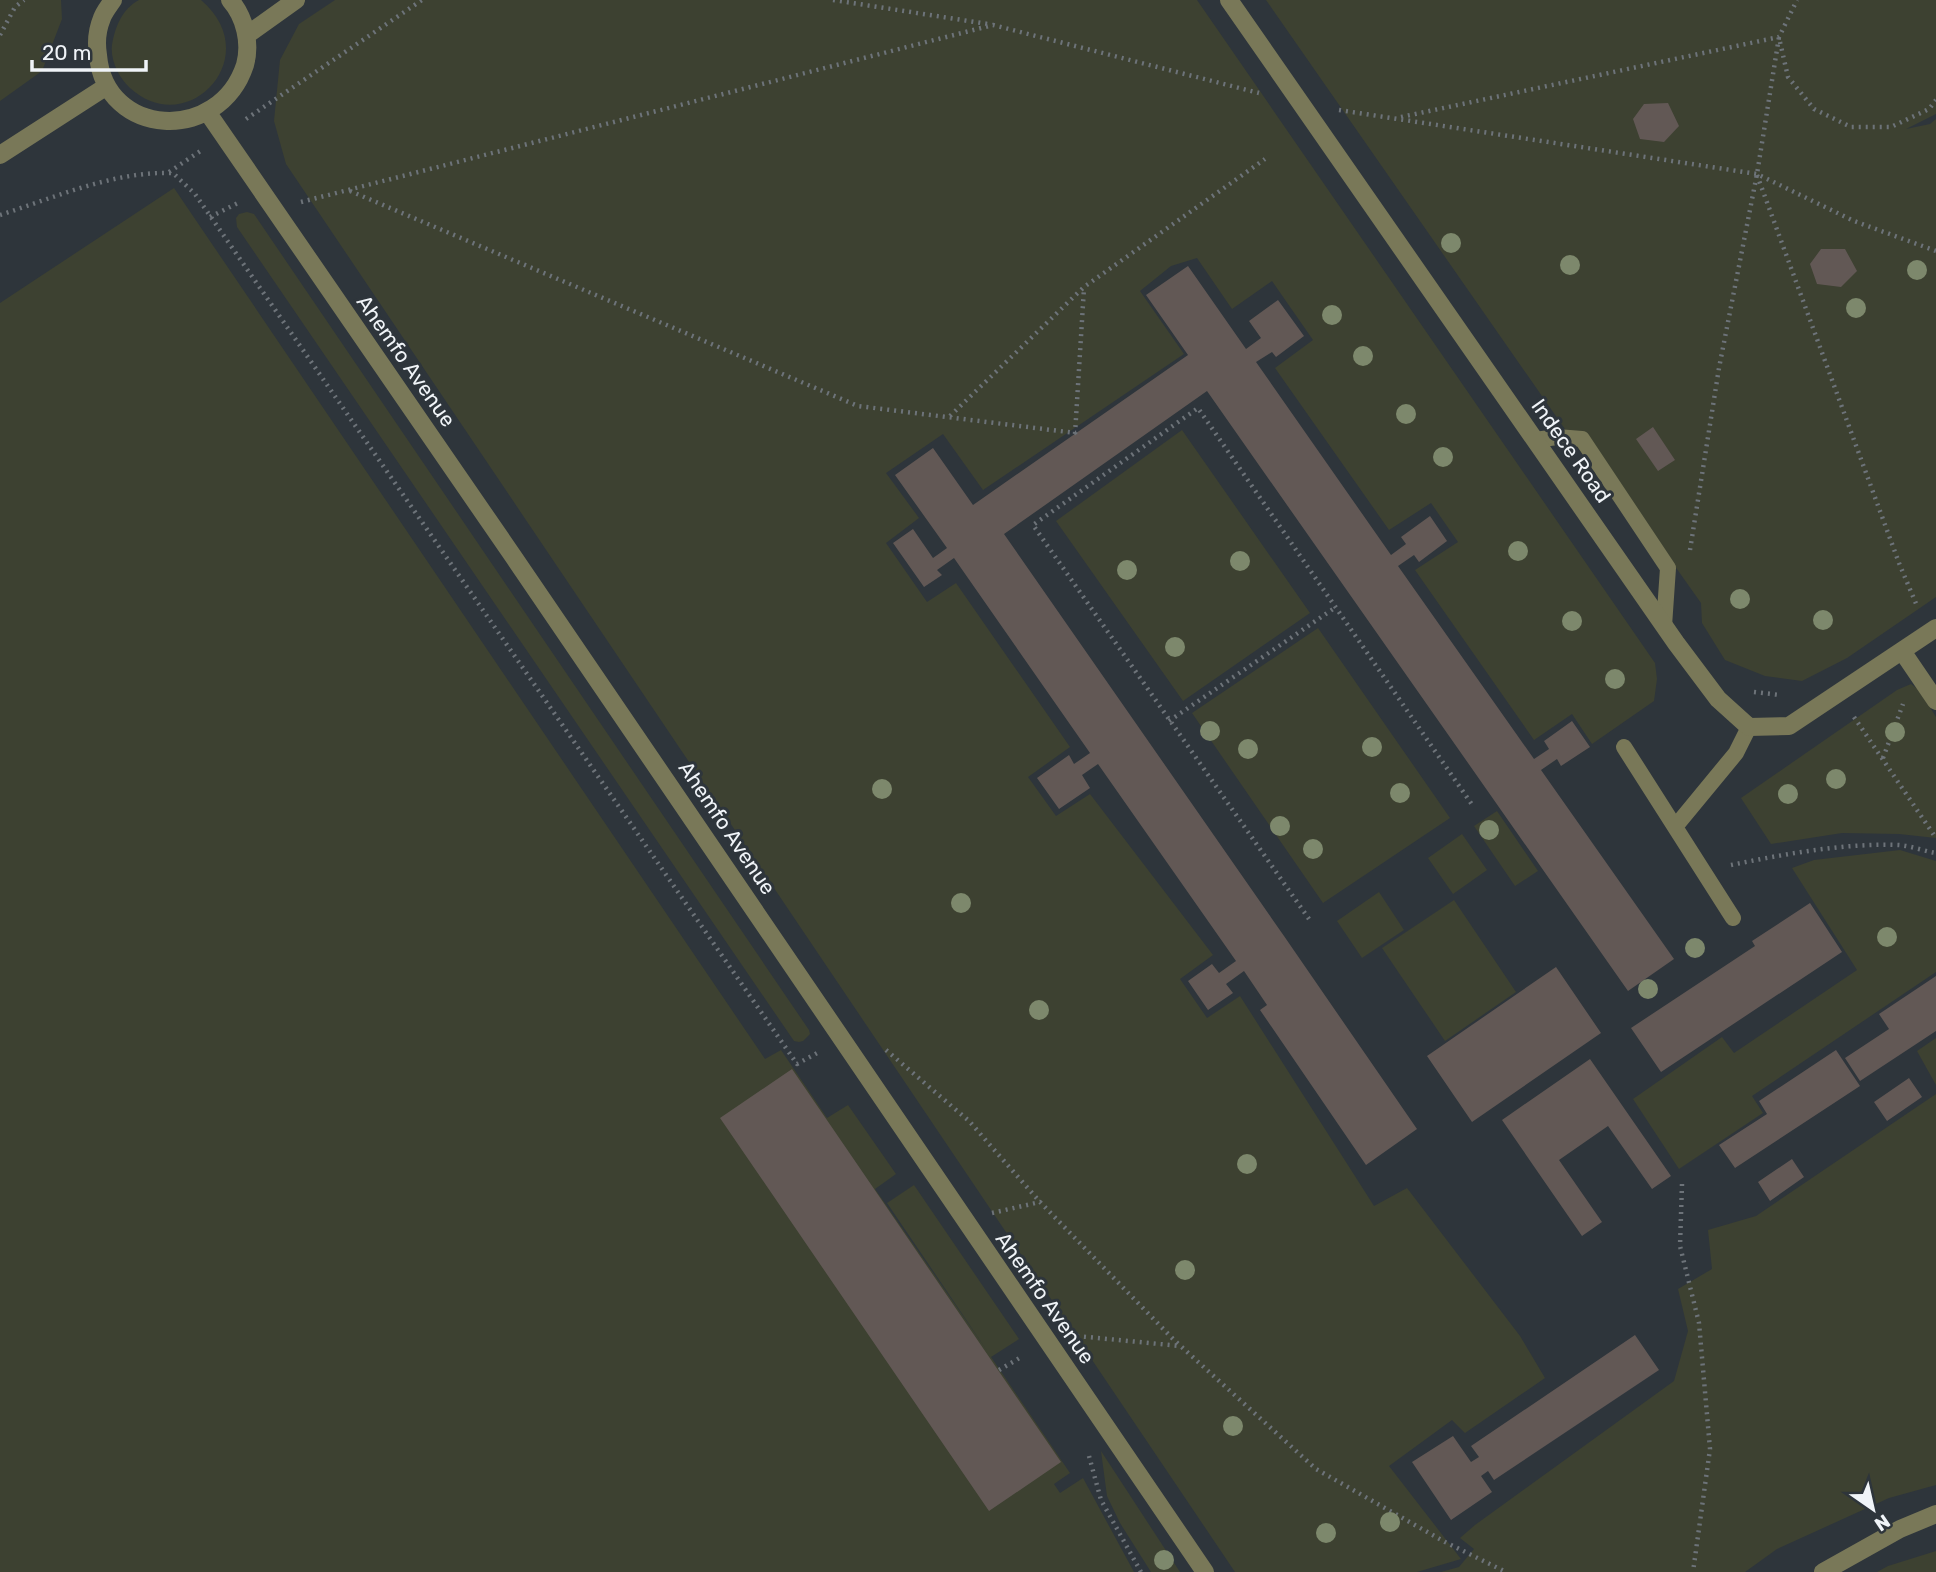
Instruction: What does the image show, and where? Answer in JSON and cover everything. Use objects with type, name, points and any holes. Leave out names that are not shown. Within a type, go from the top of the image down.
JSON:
[{"type":"street","points":[[113,0],[102,19],[96,41],[98,64],[107,86],[122,104],[141,116],[163,122],[186,121],[208,113],[226,99],[240,80],[247,58],[247,35],[237,8],[230,0]]},
{"type":"street","points":[[247,35],[296,0]]},
{"type":"street","name":"Indece Road","points":[[1229,0],[1664,626],[1718,699],[1749,727]]},
{"type":"street","points":[[0,155],[107,86]]},
{"type":"street","name":"Ahemfo Avenue","points":[[208,113],[523,570],[1205,1572]]},
{"type":"street","points":[[1749,727],[1789,726],[1932,631]]},
{"type":"street","points":[[1902,651],[1936,701]]},
{"type":"street","points":[[1823,1572],[1900,1529],[1936,1514]]},
{"type":"lane","points":[[1535,440],[1557,437],[1582,439],[1668,568],[1664,626]]},
{"type":"lane","points":[[1675,827],[1736,753],[1749,727]]},
{"type":"lane","points":[[1624,747],[1733,918]]},
{"type":"path","points":[[0,35],[15,7],[24,0]]},
{"type":"path","points":[[168,173],[422,0]]},
{"type":"path","points":[[834,0],[993,25],[1302,104],[1757,174],[1854,221],[1936,251]]},
{"type":"path","points":[[1689,558],[1719,368],[1757,174],[1779,37],[1797,0]]},
{"type":"path","points":[[211,217],[237,203],[273,209],[349,191],[993,25]]},
{"type":"path","points":[[1396,118],[1779,37]]},
{"type":"path","points":[[1779,37],[1788,77],[1814,109],[1851,127],[1891,127],[1929,109],[1936,100]]},
{"type":"path","points":[[949,417],[1084,287],[1265,159]]},
{"type":"path","points":[[0,215],[107,180],[162,172],[173,173],[195,194],[797,1064],[842,1039],[884,1048],[969,1121],[1040,1202],[1174,1340],[1316,1469],[1445,1542],[1506,1572]]},
{"type":"path","points":[[1757,174],[1899,563],[1932,631]]},
{"type":"path","points":[[349,191],[858,406],[1076,433],[1084,287]]},
{"type":"path","points":[[1309,919],[1033,525],[1198,408],[1473,806]]},
{"type":"path","points":[[1100,467],[1106,474]]},
{"type":"path","points":[[1170,721],[1336,607]]},
{"type":"path","points":[[1882,758],[1916,672]]},
{"type":"path","points":[[1838,694],[1936,838]]},
{"type":"path","points":[[1703,871],[1805,850],[1901,845],[1936,853]]},
{"type":"path","points":[[1682,1184],[1680,1246],[1699,1323],[1710,1449],[1693,1572]]},
{"type":"path","points":[[965,1221],[1040,1202]]},
{"type":"path","points":[[1088,1452],[1101,1500],[1141,1572]]},
{"type":"green space","points":[[0,0],[61,0],[62,19],[42,71],[0,101]]},
{"type":"green space","points":[[139,0],[201,0],[219,22],[226,45],[223,66],[212,85],[195,98],[175,104],[152,102],[130,88],[119,74],[112,51],[115,32],[124,13]]},
{"type":"green space","points":[[335,0],[1197,0],[1655,663],[1657,679],[1654,701],[1592,744],[1572,714],[1534,740],[1415,570],[1458,542],[1431,503],[1389,530],[1275,368],[1313,340],[1272,281],[1232,309],[1197,258],[1171,266],[1140,291],[1184,354],[983,490],[943,434],[886,473],[919,518],[886,543],[927,602],[956,583],[1070,747],[1028,777],[1056,816],[1090,794],[1213,955],[1180,979],[1207,1018],[1240,996],[1374,1206],[1407,1188],[1520,1336],[1545,1378],[1465,1433],[1452,1420],[1389,1466],[1461,1559],[1417,1572],[1235,1572],[286,164],[274,121],[280,60],[299,24]]},
{"type":"green space","points":[[1266,0],[1936,0],[1936,114],[1906,129],[1930,124],[1936,119],[1936,597],[1847,658],[1802,681],[1765,676],[1725,660],[1702,623],[1701,603],[1628,500],[1606,488]]},
{"type":"green space","points":[[174,188],[765,1059],[781,1050],[827,1118],[848,1105],[896,1174],[875,1189],[988,1352],[887,1203],[914,1185],[1019,1339],[991,1357],[1070,1473],[1054,1484],[1060,1493],[1083,1478],[1134,1572],[0,1572],[0,303]]},
{"type":"green space","points":[[247,212],[254,214],[809,1030],[810,1034],[803,1041],[794,1041],[237,227],[236,218]]},
{"type":"green space","points":[[1182,430],[1310,613],[1183,701],[1056,521]]},
{"type":"green space","points":[[1318,628],[1450,818],[1323,903],[1192,713]]},
{"type":"green space","points":[[1911,684],[1919,690],[1936,717],[1936,838],[1842,833],[1771,844],[1741,798],[1897,690]]},
{"type":"green space","points":[[1497,811],[1538,871],[1515,886],[1474,826]]},
{"type":"green space","points":[[1462,834],[1487,870],[1453,894],[1428,858]]},
{"type":"green space","points":[[1900,850],[1936,861],[1936,972],[1752,1096],[1763,1113],[1679,1169],[1633,1099],[1722,1037],[1734,1053],[1857,970],[1792,868],[1814,860]]},
{"type":"green space","points":[[1379,892],[1404,930],[1362,958],[1337,921]]},
{"type":"green space","points":[[1454,900],[1516,992],[1445,1041],[1382,948]]},
{"type":"green space","points":[[1936,1038],[1936,1085],[1917,1051]]},
{"type":"green space","points":[[1936,1094],[1936,1485],[1889,1498],[1777,1549],[1745,1572],[1441,1572],[1459,1567],[1474,1549],[1460,1538],[1475,1525],[1674,1381],[1688,1331],[1678,1289],[1712,1269],[1708,1230],[1756,1216]]},
{"type":"green space","points":[[1101,1451],[1180,1572],[1151,1572],[1120,1523],[1107,1496]]},
{"type":"green space","points":[[1936,1551],[1936,1572],[1877,1572],[1888,1566]]},
{"type":"building","points":[[1668,103],[1679,126],[1664,142],[1640,139],[1633,119],[1644,104]]},
{"type":"building","points":[[1821,249],[1845,249],[1857,271],[1841,287],[1817,284],[1810,264]]},
{"type":"building","points":[[1188,266],[1246,349],[1261,338],[1249,321],[1278,300],[1304,336],[1276,357],[1272,352],[1256,362],[1391,555],[1406,544],[1401,537],[1430,516],[1447,541],[1419,562],[1414,555],[1398,566],[1534,759],[1549,749],[1544,741],[1572,721],[1590,747],[1561,766],[1557,759],[1541,770],[1674,959],[1628,991],[1207,391],[1004,534],[1417,1129],[1366,1165],[1260,1010],[1267,1005],[1244,971],[1226,984],[1233,993],[1208,1010],[1188,981],[1212,964],[1219,973],[1236,961],[1098,764],[1082,775],[1090,788],[1059,809],[1037,778],[1069,755],[1074,764],[1090,753],[954,558],[937,570],[942,575],[924,587],[893,543],[913,529],[933,558],[947,548],[895,475],[933,448],[973,505],[1188,355],[1146,295]]},
{"type":"building","points":[[1653,427],[1675,460],[1658,471],[1636,439]]},
{"type":"building","points":[[1810,903],[1842,952],[1661,1072],[1631,1028],[1755,946],[1752,941]]},
{"type":"building","points":[[1556,967],[1601,1033],[1472,1122],[1427,1056]]},
{"type":"building","points":[[1936,976],[1936,1031],[1860,1081],[1845,1058],[1889,1029],[1879,1014]]},
{"type":"building","points":[[1836,1050],[1860,1086],[1735,1168],[1719,1145],[1767,1114],[1759,1101]]},
{"type":"building","points":[[1590,1059],[1671,1176],[1652,1189],[1608,1126],[1559,1160],[1602,1222],[1582,1236],[1502,1120]]},
{"type":"building","points":[[792,1069],[1061,1462],[989,1511],[720,1118]]},
{"type":"building","points":[[1909,1078],[1922,1097],[1887,1121],[1874,1102]]},
{"type":"building","points":[[1792,1159],[1804,1177],[1770,1201],[1758,1182]]},
{"type":"building","points":[[1635,1335],[1659,1370],[1494,1480],[1488,1471],[1481,1476],[1492,1492],[1451,1520],[1412,1462],[1453,1436],[1471,1462],[1479,1457],[1471,1446]]}]
